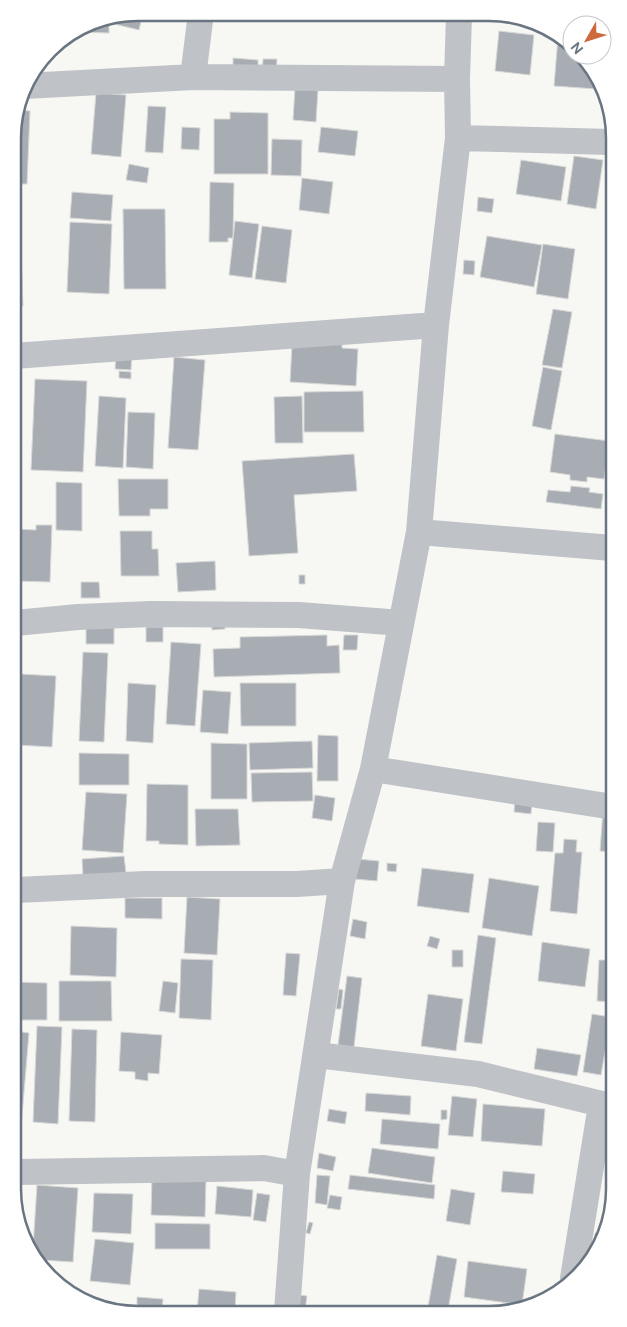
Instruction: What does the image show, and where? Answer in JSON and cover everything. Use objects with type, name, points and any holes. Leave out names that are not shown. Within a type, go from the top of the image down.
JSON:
[{"type":"street","points":[[287,1306],[297,1174],[342,881],[373,769],[419,532],[436,325],[458,138],[459,21]]},
{"type":"street","points":[[193,77],[200,22]]},
{"type":"street","points":[[34,86],[193,77],[457,79]]},
{"type":"street","points":[[458,138],[606,142]]},
{"type":"street","points":[[22,355],[436,325]]},
{"type":"street","points":[[419,532],[606,547]]},
{"type":"street","points":[[22,623],[36,623],[78,617],[151,614],[299,615],[401,623]]},
{"type":"street","points":[[373,769],[605,806]]},
{"type":"street","points":[[21,890],[146,884],[297,884],[342,881]]},
{"type":"street","points":[[316,1054],[478,1074],[605,1105]]},
{"type":"street","points":[[575,1268],[605,1120]]},
{"type":"street","points":[[21,1172],[264,1168],[297,1174]]},
{"type":"building","points":[[141,22],[139,30],[113,24]]},
{"type":"building","points":[[109,25],[109,33],[87,32]]},
{"type":"building","points":[[499,31],[534,35],[530,75],[495,71]]},
{"type":"building","points":[[557,43],[562,47],[562,65],[580,65],[595,89],[554,86]]},
{"type":"building","points":[[233,58],[258,60],[258,71],[233,69]]},
{"type":"building","points":[[263,59],[277,59],[276,75],[262,75]]},
{"type":"building","points":[[295,88],[318,90],[316,122],[293,120]]},
{"type":"building","points":[[96,93],[126,95],[121,157],[91,154]]},
{"type":"building","points":[[148,106],[166,107],[163,153],[145,152]]},
{"type":"building","points":[[24,111],[30,111],[27,184],[22,184],[22,131]]},
{"type":"building","points":[[230,112],[268,113],[268,174],[214,174],[214,119],[230,119]]},
{"type":"building","points":[[182,127],[200,128],[199,150],[181,149]]},
{"type":"building","points":[[321,127],[358,131],[355,156],[318,152]]},
{"type":"building","points":[[272,139],[302,140],[301,176],[271,175]]},
{"type":"building","points":[[574,156],[603,160],[596,209],[567,204]]},
{"type":"building","points":[[521,160],[566,167],[561,201],[516,194]]},
{"type":"building","points":[[129,164],[149,168],[147,183],[126,180]]},
{"type":"building","points":[[302,178],[333,182],[329,214],[299,210]]},
{"type":"building","points":[[210,182],[234,183],[233,238],[228,238],[228,242],[209,242]]},
{"type":"building","points":[[72,192],[113,195],[111,221],[70,218]]},
{"type":"building","points":[[478,197],[494,199],[492,213],[477,211]]},
{"type":"building","points":[[123,209],[165,209],[166,289],[124,289]]},
{"type":"building","points":[[235,221],[259,224],[252,278],[229,275]]},
{"type":"building","points":[[70,222],[112,224],[109,294],[67,292]]},
{"type":"building","points":[[262,226],[292,230],[286,283],[255,279]]},
{"type":"building","points":[[487,236],[542,245],[534,287],[480,277]]},
{"type":"building","points":[[543,244],[575,249],[568,299],[536,294]]},
{"type":"building","points":[[464,260],[475,261],[474,275],[463,274]]},
{"type":"building","points":[[22,272],[23,306],[22,306]]},
{"type":"building","points":[[553,309],[572,312],[562,368],[542,365]]},
{"type":"building","points":[[342,341],[342,348],[358,349],[356,386],[290,382],[292,345]]},
{"type":"building","points":[[116,352],[132,352],[131,370],[115,369]]},
{"type":"building","points":[[174,357],[205,360],[198,450],[168,448]]},
{"type":"building","points":[[543,367],[562,371],[551,430],[532,426]]},
{"type":"building","points":[[119,371],[131,372],[131,379],[119,378]]},
{"type":"building","points":[[35,379],[87,381],[83,472],[31,470]]},
{"type":"building","points":[[363,391],[364,432],[304,432],[304,392]]},
{"type":"building","points":[[99,396],[126,398],[123,468],[95,466]]},
{"type":"building","points":[[302,396],[303,443],[275,443],[274,397]]},
{"type":"building","points":[[128,412],[155,413],[153,469],[126,467]]},
{"type":"building","points":[[555,434],[606,441],[604,479],[587,477],[587,482],[570,480],[570,475],[550,472]]},
{"type":"building","points":[[354,454],[357,491],[294,495],[298,553],[249,556],[242,461]]},
{"type":"building","points":[[118,479],[168,479],[168,509],[150,509],[150,516],[119,516]]},
{"type":"building","points":[[56,482],[82,483],[82,531],[56,530]]},
{"type":"building","points":[[571,486],[590,488],[589,492],[603,494],[601,509],[546,502],[548,490],[570,492]]},
{"type":"building","points":[[36,525],[52,525],[50,582],[22,581],[22,529],[36,530]]},
{"type":"building","points":[[120,531],[152,531],[152,549],[158,549],[159,576],[121,576]]},
{"type":"building","points":[[215,561],[216,590],[178,592],[176,563]]},
{"type":"building","points":[[299,575],[305,575],[305,584],[299,584]]},
{"type":"building","points":[[81,582],[99,582],[100,598],[81,598]]},
{"type":"building","points":[[225,618],[225,629],[212,630],[212,619]]},
{"type":"building","points":[[86,626],[114,626],[114,644],[86,644]]},
{"type":"building","points":[[146,627],[163,627],[163,642],[146,642]]},
{"type":"building","points":[[327,635],[327,646],[339,645],[340,673],[214,677],[213,649],[240,648],[240,637]]},
{"type":"building","points":[[344,635],[358,635],[357,650],[343,650]]},
{"type":"building","points":[[171,642],[201,644],[195,726],[166,724]]},
{"type":"building","points":[[83,652],[108,653],[104,742],[79,741]]},
{"type":"building","points":[[21,674],[56,676],[52,747],[21,745]]},
{"type":"building","points":[[128,683],[156,685],[153,743],[126,741]]},
{"type":"building","points":[[240,683],[296,683],[296,726],[241,726]]},
{"type":"building","points":[[203,690],[231,692],[228,734],[200,732]]},
{"type":"building","points":[[318,735],[338,736],[338,781],[317,781]]},
{"type":"building","points":[[312,741],[313,768],[250,770],[249,743]]},
{"type":"building","points":[[211,743],[247,744],[247,799],[211,799]]},
{"type":"building","points":[[79,753],[129,754],[129,785],[79,785]]},
{"type":"building","points":[[312,772],[313,801],[252,802],[251,773]]},
{"type":"building","points":[[147,784],[188,785],[188,845],[159,844],[159,841],[146,841]]},
{"type":"building","points":[[86,792],[127,794],[123,853],[82,850]]},
{"type":"building","points":[[315,795],[335,798],[332,821],[312,818]]},
{"type":"building","points":[[515,799],[532,801],[531,814],[514,812]]},
{"type":"building","points":[[195,809],[238,809],[240,845],[196,846]]},
{"type":"building","points":[[603,810],[605,810],[605,851],[600,851]]},
{"type":"building","points":[[538,822],[555,823],[553,852],[536,851]]},
{"type":"building","points":[[564,839],[577,840],[576,852],[582,852],[577,914],[550,911],[555,853],[563,853]]},
{"type":"building","points":[[124,856],[126,873],[83,876],[82,859]]},
{"type":"building","points":[[357,859],[379,861],[377,881],[355,879]]},
{"type":"building","points":[[387,863],[397,864],[396,872],[387,871]]},
{"type":"building","points":[[422,868],[474,874],[469,913],[417,906]]},
{"type":"building","points":[[489,878],[539,886],[532,936],[482,928]]},
{"type":"building","points":[[187,897],[220,899],[217,955],[184,953]]},
{"type":"building","points":[[125,898],[162,898],[162,919],[125,918]]},
{"type":"building","points":[[353,919],[367,922],[365,939],[350,936]]},
{"type":"building","points":[[71,926],[117,928],[116,977],[70,975]]},
{"type":"building","points":[[478,935],[496,938],[482,1044],[464,1042]]},
{"type":"building","points":[[430,936],[440,939],[437,949],[427,946]]},
{"type":"building","points":[[542,942],[590,949],[585,987],[538,981]]},
{"type":"building","points":[[452,950],[463,950],[463,967],[452,967]]},
{"type":"building","points":[[286,953],[300,954],[296,996],[283,995]]},
{"type":"building","points":[[181,959],[213,960],[211,1020],[179,1018]]},
{"type":"building","points":[[599,960],[605,960],[605,1002],[597,1001]]},
{"type":"building","points":[[347,976],[362,978],[354,1047],[338,1045]]},
{"type":"building","points":[[59,981],[111,981],[112,1021],[59,1021]]},
{"type":"building","points":[[163,981],[178,983],[175,1013],[159,1011]]},
{"type":"building","points":[[21,982],[47,983],[47,1020],[21,1020]]},
{"type":"building","points":[[339,989],[343,990],[341,1009],[336,1009]]},
{"type":"building","points":[[428,994],[463,999],[456,1051],[421,1046]]},
{"type":"building","points":[[592,1014],[605,1016],[605,1051],[601,1075],[583,1072]]},
{"type":"building","points":[[37,1026],[62,1027],[58,1124],[33,1122]]},
{"type":"building","points":[[72,1029],[97,1030],[95,1122],[69,1121]]},
{"type":"building","points":[[21,1032],[29,1033],[21,1127]]},
{"type":"building","points":[[121,1032],[162,1035],[159,1074],[148,1073],[148,1081],[135,1079],[135,1072],[119,1071]]},
{"type":"building","points":[[537,1048],[581,1055],[577,1076],[534,1069]]},
{"type":"building","points":[[366,1093],[411,1096],[410,1115],[365,1111]]},
{"type":"building","points":[[452,1096],[477,1099],[473,1137],[448,1135]]},
{"type":"building","points":[[483,1104],[545,1109],[542,1146],[481,1141]]},
{"type":"building","points":[[329,1109],[347,1112],[345,1124],[327,1121]]},
{"type":"building","points":[[441,1110],[447,1110],[447,1119],[441,1120]]},
{"type":"building","points":[[382,1119],[440,1124],[438,1149],[380,1144]]},
{"type":"building","points":[[372,1148],[435,1157],[432,1183],[368,1173]]},
{"type":"building","points":[[319,1153],[336,1157],[333,1171],[317,1168]]},
{"type":"building","points":[[503,1171],[535,1174],[533,1194],[501,1192]]},
{"type":"building","points":[[317,1175],[330,1176],[327,1205],[315,1203]]},
{"type":"building","points":[[350,1175],[435,1185],[434,1199],[348,1189]]},
{"type":"building","points":[[152,1177],[206,1179],[205,1217],[151,1215]]},
{"type":"building","points":[[37,1185],[78,1188],[73,1262],[45,1260],[33,1240]]},
{"type":"building","points":[[217,1186],[253,1190],[251,1217],[215,1214]]},
{"type":"building","points":[[451,1189],[475,1193],[470,1225],[446,1221]]},
{"type":"building","points":[[94,1193],[133,1194],[131,1234],[92,1232]]},
{"type":"building","points":[[257,1193],[270,1195],[266,1222],[253,1220]]},
{"type":"building","points":[[330,1195],[342,1197],[340,1210],[327,1208]]},
{"type":"building","points":[[309,1222],[313,1223],[310,1234],[306,1233]]},
{"type":"building","points":[[155,1223],[210,1224],[210,1249],[155,1249]]},
{"type":"building","points":[[95,1239],[134,1243],[130,1285],[90,1281]]},
{"type":"building","points":[[437,1255],[457,1259],[449,1306],[428,1306]]},
{"type":"building","points":[[468,1261],[527,1269],[523,1301],[511,1304],[464,1297]]},
{"type":"building","points":[[199,1289],[236,1292],[235,1306],[198,1306]]},
{"type":"building","points":[[299,1295],[307,1296],[306,1306],[297,1306]]},
{"type":"building","points":[[137,1297],[163,1299],[162,1306],[137,1306]]}]
